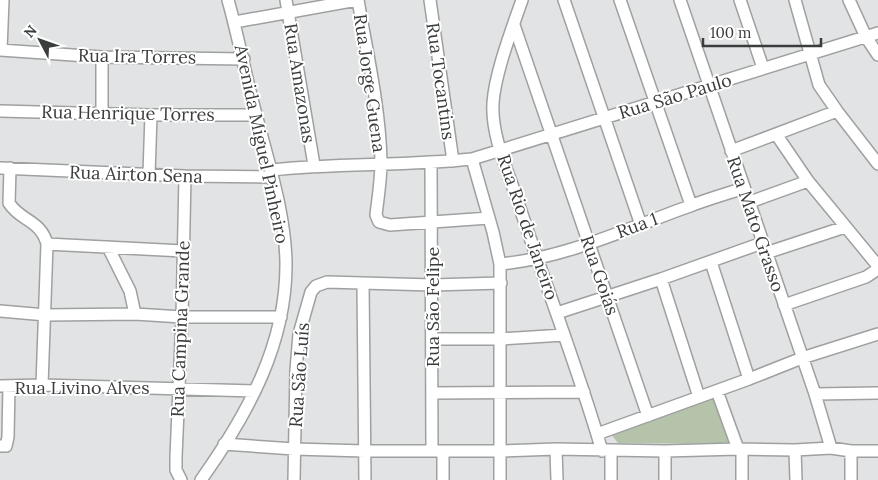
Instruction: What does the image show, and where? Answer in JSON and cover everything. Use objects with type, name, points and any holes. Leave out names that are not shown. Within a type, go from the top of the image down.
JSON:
[{"type":"street","points":[[0,50],[2,0]]},
{"type":"street","name":"Avenida Miguel Pinheiro","points":[[202,479],[255,391],[268,365],[280,317],[285,285],[285,248],[272,173],[228,0]]},
{"type":"street","points":[[234,22],[287,6],[357,0]]},
{"type":"street","name":"Rua Jorge Guena","points":[[357,0],[374,91],[379,133],[381,164],[376,215],[379,222],[383,224],[399,225],[432,221]]},
{"type":"street","name":"Rua Tocantins","points":[[430,0],[453,161]]},
{"type":"street","name":"Rua Rio de Janeiro","points":[[522,0],[493,101],[495,126],[501,150],[537,258],[558,313],[597,434],[607,450],[611,480]]},
{"type":"street","points":[[564,0],[641,225]]},
{"type":"street","points":[[620,0],[691,205]]},
{"type":"street","name":"Rua Mato Grasso","points":[[680,0],[815,394],[831,448]]},
{"type":"street","points":[[740,0],[763,68]]},
{"type":"street","points":[[795,0],[819,84],[836,111],[878,164]]},
{"type":"street","points":[[849,0],[866,37],[878,55]]},
{"type":"street","name":"Rua Amazonas","points":[[287,6],[314,165]]},
{"type":"street","name":"Rua Goiás","points":[[514,25],[648,416]]},
{"type":"street","name":"Rua São Paulo","points":[[381,164],[430,163],[472,159],[878,33]]},
{"type":"street","name":"Rua Ira Torres","points":[[0,50],[102,57],[244,59]]},
{"type":"street","points":[[102,57],[102,113]]},
{"type":"street","name":"Rua Henrique Torres","points":[[0,110],[152,115],[256,115]]},
{"type":"street","points":[[731,151],[836,111]]},
{"type":"street","points":[[150,174],[152,115]]},
{"type":"street","points":[[776,134],[808,181],[878,268],[859,279],[784,305]]},
{"type":"street","points":[[472,159],[500,264],[500,480]]},
{"type":"street","name":"Rua São Felipe","points":[[430,163],[432,393],[443,480]]},
{"type":"street","name":"Rua Airton Sena","points":[[5,168],[185,176],[272,173],[314,165],[381,164]]},
{"type":"street","points":[[5,168],[9,203],[14,211],[40,229],[47,244],[46,315],[42,385]]},
{"type":"street","name":"Rua Campina Grande","points":[[181,480],[176,470],[176,464],[185,176]]},
{"type":"street","points":[[750,202],[808,181]]},
{"type":"street","name":"Rua 1","points":[[500,264],[537,258],[589,242],[744,188]]},
{"type":"street","points":[[432,221],[489,218]]},
{"type":"street","points":[[558,313],[711,262],[845,227]]},
{"type":"street","points":[[47,244],[183,251]]},
{"type":"street","points":[[108,248],[130,291],[135,314]]},
{"type":"street","points":[[711,262],[749,379]]},
{"type":"street","points":[[661,279],[699,397]]},
{"type":"street","name":"Rua São Luís","points":[[294,480],[296,370],[300,326],[312,288],[327,282],[363,284]]},
{"type":"street","points":[[365,480],[363,284],[501,283]]},
{"type":"street","points":[[0,310],[46,315],[135,314],[182,317],[280,317]]},
{"type":"street","points":[[597,434],[802,358],[878,334]]},
{"type":"street","points":[[432,339],[500,339],[564,335]]},
{"type":"street","name":"Rua Livino Alves","points":[[4,386],[42,385],[255,391]]},
{"type":"street","points":[[0,446],[6,446],[8,437],[4,386]]},
{"type":"street","points":[[717,391],[740,449],[742,480]]},
{"type":"street","points":[[432,393],[584,392]]},
{"type":"street","points":[[815,394],[878,393]]},
{"type":"street","points":[[224,444],[294,450],[365,451],[500,451],[556,448],[665,451],[831,448],[851,451],[878,451]]},
{"type":"street","points":[[556,448],[557,480]]},
{"type":"street","points":[[796,450],[796,480]]},
{"type":"street","points":[[665,451],[665,480]]},
{"type":"street","points":[[850,480],[851,451]]},
{"type":"green space","points":[[717,397],[733,444],[618,443],[610,433]]}]
